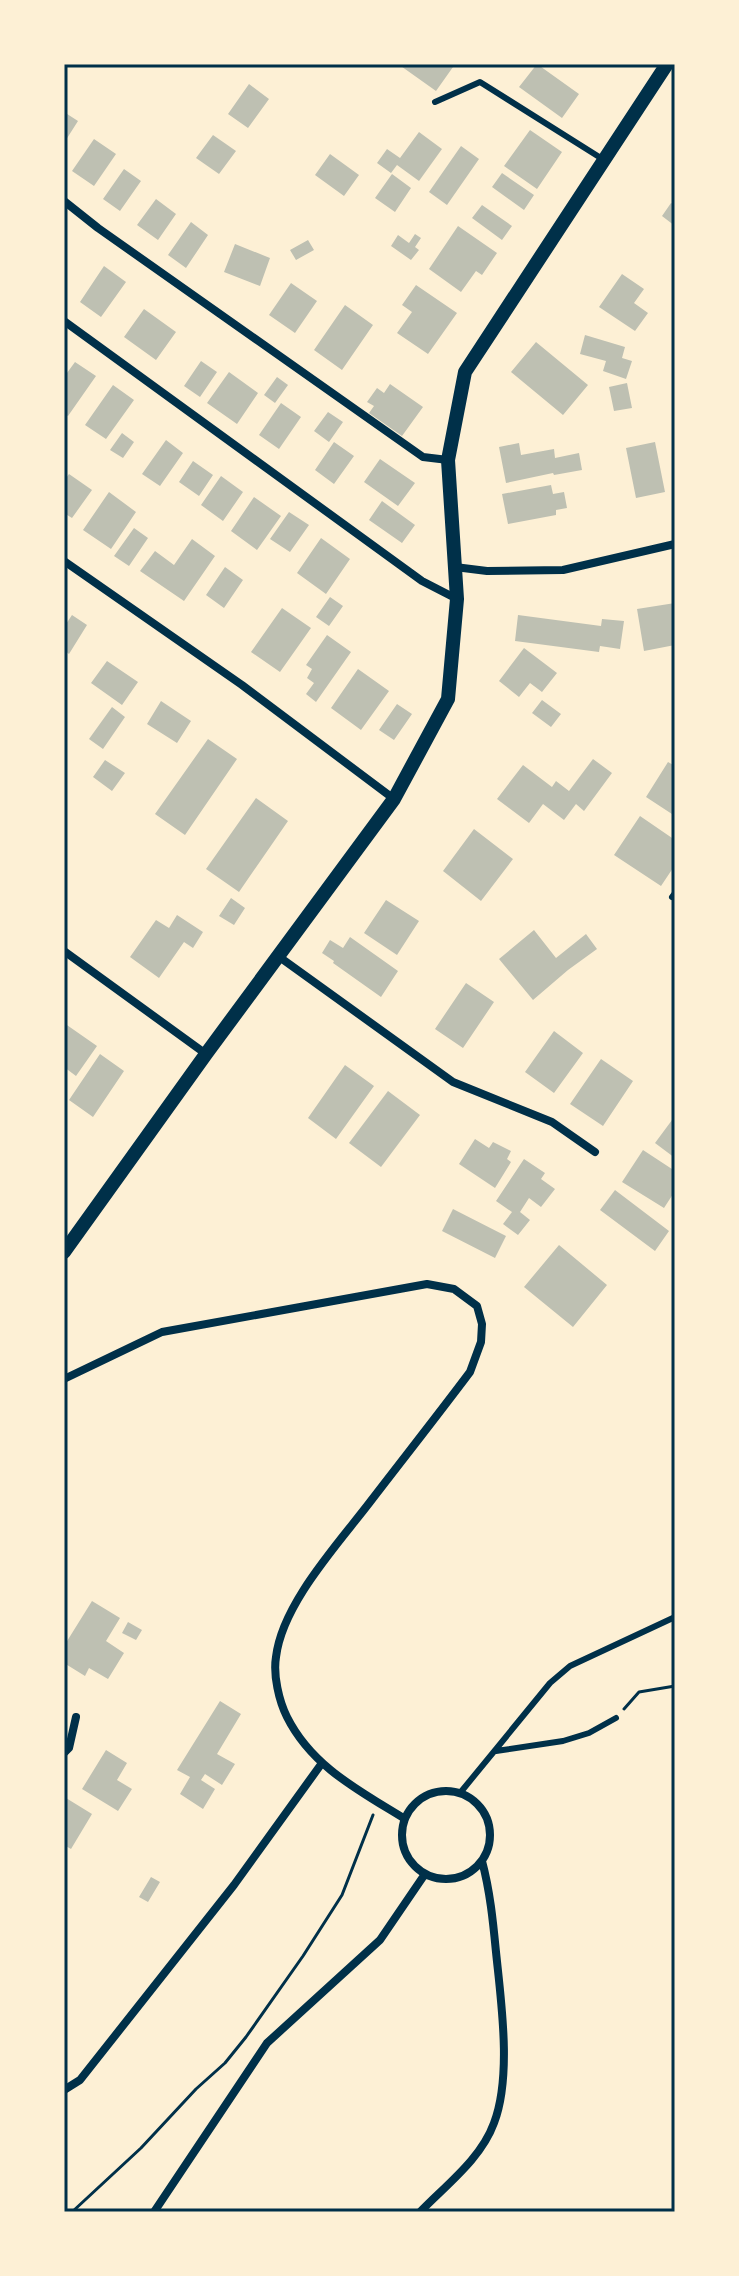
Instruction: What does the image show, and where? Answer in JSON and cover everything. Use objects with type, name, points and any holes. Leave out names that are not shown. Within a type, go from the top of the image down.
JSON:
[{"type":"street","points":[[64,1252],[394,799],[448,699],[457,599],[448,460],[465,372],[667,64]]},
{"type":"street","points":[[64,201],[423,457],[448,460]]},
{"type":"street","points":[[64,321],[422,581],[457,599]]},
{"type":"street","points":[[454,567],[487,571],[563,570],[675,544]]},
{"type":"street","points":[[64,561],[242,685],[394,799]]},
{"type":"street","points":[[64,951],[206,1054]]},
{"type":"street","points":[[278,956],[453,1082],[552,1122],[595,1152]]},
{"type":"street","points":[[64,1379],[162,1332],[427,1284],[454,1289],[477,1306],[482,1324],[481,1342],[470,1372],[322,1564],[297,1601],[282,1633],[275,1658],[286,1715],[322,1763],[333,1774],[405,1819]]},
{"type":"street","points":[[64,1753],[69,1748],[76,1717]]},
{"type":"street","points":[[64,2090],[80,2080],[234,1885],[322,1763]]},
{"type":"street","points":[[451,1791],[470,1798],[486,1816],[490,1839],[482,1861],[466,1875],[456,1878],[446,1880],[425,1874],[416,1868],[405,1850],[402,1829],[405,1819],[416,1803],[432,1793],[451,1791]]},
{"type":"street","points":[[420,2212],[477,2153],[494,2123],[503,2084],[503,2013],[488,1883],[482,1861]]},
{"type":"street","points":[[154,2212],[267,2043],[380,1940],[425,1874]]},
{"type":"lane","points":[[435,102],[480,82],[604,160]]},
{"type":"lane","points":[[460,1793],[550,1683],[570,1666],[675,1617]]},
{"type":"lane","points":[[496,1751],[563,1741],[589,1733],[616,1718]]},
{"type":"path","points":[[616,1718],[639,1692],[675,1686]]},
{"type":"path","points":[[72,2212],[141,2148],[225,2063],[246,2037],[342,1895],[377,1802]]},
{"type":"building","points":[[398,64],[449,64],[453,67],[436,91]]},
{"type":"building","points":[[537,64],[579,94],[562,118],[519,87]]},
{"type":"building","points":[[249,84],[269,99],[248,128],[228,114]]},
{"type":"building","points":[[64,112],[78,121],[64,143]]},
{"type":"building","points":[[530,130],[562,152],[537,189],[504,166]]},
{"type":"building","points":[[419,132],[442,149],[419,181],[397,165],[391,173],[377,163],[387,149],[400,158]]},
{"type":"building","points":[[213,135],[236,151],[219,174],[196,158]]},
{"type":"building","points":[[94,139],[116,154],[94,186],[72,171]]},
{"type":"building","points":[[461,146],[479,159],[447,205],[429,192]]},
{"type":"building","points":[[330,154],[359,175],[344,196],[315,175]]},
{"type":"building","points":[[124,169],[141,181],[120,211],[103,199]]},
{"type":"building","points":[[502,173],[534,195],[524,210],[492,187]]},
{"type":"building","points":[[392,174],[411,188],[395,212],[375,198]]},
{"type":"building","points":[[156,199],[176,214],[158,240],[137,225]]},
{"type":"building","points":[[671,203],[675,205],[675,226],[662,216]]},
{"type":"building","points":[[482,205],[512,226],[502,240],[472,218]]},
{"type":"building","points":[[191,222],[208,235],[186,268],[168,255]]},
{"type":"building","points":[[458,226],[497,253],[482,275],[476,271],[461,292],[429,269]]},
{"type":"building","points":[[415,234],[421,238],[415,247],[419,250],[411,260],[391,246],[398,235],[409,243]]},
{"type":"building","points":[[308,240],[314,250],[296,260],[290,250]]},
{"type":"building","points":[[235,244],[270,258],[260,286],[224,272]]},
{"type":"building","points":[[104,266],[126,282],[101,317],[80,302]]},
{"type":"building","points":[[622,274],[644,289],[634,303],[648,313],[635,331],[599,307]]},
{"type":"building","points":[[291,283],[317,301],[295,333],[269,315]]},
{"type":"building","points":[[416,285],[457,313],[428,354],[397,333],[412,312],[402,305]]},
{"type":"building","points":[[345,305],[373,325],[342,370],[314,350]]},
{"type":"building","points":[[144,309],[176,332],[156,360],[124,337]]},
{"type":"building","points":[[585,335],[625,347],[622,358],[632,361],[626,379],[603,371],[606,361],[580,354]]},
{"type":"building","points":[[536,342],[588,385],[563,415],[511,372]]},
{"type":"building","points":[[201,361],[217,372],[200,397],[184,386]]},
{"type":"building","points":[[75,362],[96,376],[68,416],[64,414],[64,377]]},
{"type":"building","points":[[229,372],[258,393],[237,424],[207,403]]},
{"type":"building","points":[[277,377],[288,385],[275,403],[264,395]]},
{"type":"building","points":[[627,383],[632,408],[614,411],[609,387]]},
{"type":"building","points":[[390,384],[423,407],[402,436],[369,413],[374,406],[367,402],[377,388],[384,393]]},
{"type":"building","points":[[113,385],[134,400],[106,439],[85,425]]},
{"type":"building","points":[[281,403],[301,417],[279,449],[259,435]]},
{"type":"building","points":[[328,412],[343,422],[329,442],[314,431]]},
{"type":"building","points":[[122,433],[134,442],[123,458],[110,450]]},
{"type":"building","points":[[166,440],[183,453],[160,486],[142,474]]},
{"type":"building","points":[[334,442],[354,456],[334,484],[315,470]]},
{"type":"building","points":[[655,442],[665,492],[636,498],[626,448]]},
{"type":"building","points":[[519,443],[521,455],[554,449],[555,458],[579,453],[582,470],[506,483],[499,447]]},
{"type":"building","points":[[380,459],[415,483],[398,506],[364,482]]},
{"type":"building","points":[[193,461],[213,475],[199,496],[179,482]]},
{"type":"building","points":[[69,474],[92,490],[72,518],[64,513],[64,481]]},
{"type":"building","points":[[221,476],[243,492],[223,521],[201,505]]},
{"type":"building","points":[[551,485],[553,494],[564,492],[567,508],[556,510],[556,515],[508,524],[502,494]]},
{"type":"building","points":[[109,492],[136,512],[111,549],[83,530]]},
{"type":"building","points":[[254,497],[281,516],[257,550],[231,531]]},
{"type":"building","points":[[382,501],[415,525],[402,543],[369,520]]},
{"type":"building","points":[[289,512],[309,525],[290,552],[270,539]]},
{"type":"building","points":[[134,528],[148,538],[129,566],[114,556]]},
{"type":"building","points":[[321,538],[350,559],[326,594],[297,573]]},
{"type":"building","points":[[192,539],[215,556],[184,601],[140,571],[155,551],[174,565]]},
{"type":"building","points":[[225,567],[243,580],[224,608],[206,595]]},
{"type":"building","points":[[330,597],[343,606],[329,626],[316,617]]},
{"type":"building","points":[[675,603],[675,645],[644,651],[637,609]]},
{"type":"building","points":[[282,608],[311,628],[280,672],[251,652]]},
{"type":"building","points":[[72,615],[87,625],[69,654],[64,650],[64,627]]},
{"type":"building","points":[[518,615],[601,626],[602,619],[624,621],[620,649],[600,646],[599,652],[515,641]]},
{"type":"building","points":[[327,635],[351,652],[316,702],[306,694],[314,683],[307,678],[312,669],[306,665]]},
{"type":"building","points":[[524,648],[557,673],[542,692],[530,683],[519,697],[499,681]]},
{"type":"building","points":[[107,661],[138,682],[122,705],[91,683]]},
{"type":"building","points":[[358,669],[389,691],[361,730],[331,708]]},
{"type":"building","points":[[542,700],[561,714],[551,727],[532,713]]},
{"type":"building","points":[[161,701],[191,721],[177,743],[147,724]]},
{"type":"building","points":[[397,704],[412,714],[394,740],[379,730]]},
{"type":"building","points":[[112,707],[125,717],[103,749],[89,739]]},
{"type":"building","points":[[208,739],[237,759],[185,835],[155,814]]},
{"type":"building","points":[[593,759],[612,773],[584,811],[576,804],[564,820],[543,804],[529,823],[497,799],[523,765],[552,787],[556,781],[569,791]]},
{"type":"building","points":[[105,760],[125,773],[112,791],[93,777]]},
{"type":"building","points":[[668,762],[675,766],[675,816],[646,797]]},
{"type":"building","points":[[256,798],[288,821],[239,892],[206,869]]},
{"type":"building","points":[[640,816],[675,840],[675,865],[661,886],[614,855]]},
{"type":"building","points":[[474,829],[513,859],[481,901],[443,871]]},
{"type":"building","points":[[231,898],[245,908],[234,925],[219,916]]},
{"type":"building","points":[[386,900],[419,921],[397,955],[364,933]]},
{"type":"building","points":[[177,915],[203,932],[193,948],[184,942],[159,978],[130,957],[156,920],[169,928]]},
{"type":"building","points":[[534,930],[556,958],[586,934],[597,949],[533,1000],[499,959]]},
{"type":"building","points":[[350,937],[398,971],[381,997],[322,953],[330,940],[343,948]]},
{"type":"building","points":[[466,983],[494,1002],[463,1048],[435,1029]]},
{"type":"building","points":[[64,1023],[97,1046],[76,1076],[64,1067]]},
{"type":"building","points":[[554,1031],[583,1053],[554,1093],[525,1072]]},
{"type":"building","points":[[100,1054],[124,1071],[93,1117],[69,1100]]},
{"type":"building","points":[[601,1059],[633,1081],[603,1126],[570,1104]]},
{"type":"building","points":[[345,1065],[374,1086],[336,1139],[308,1118]]},
{"type":"building","points":[[388,1091],[420,1115],[381,1167],[349,1143]]},
{"type":"building","points":[[675,1116],[675,1158],[655,1143]]},
{"type":"building","points":[[475,1139],[489,1148],[493,1142],[511,1151],[507,1159],[511,1162],[495,1188],[459,1164]]},
{"type":"building","points":[[643,1150],[675,1171],[675,1191],[664,1208],[622,1182]]},
{"type":"building","points":[[524,1159],[545,1173],[541,1179],[555,1189],[541,1207],[529,1198],[520,1212],[530,1220],[518,1235],[503,1224],[512,1212],[496,1201]]},
{"type":"building","points":[[615,1190],[669,1231],[655,1251],[600,1210]]},
{"type":"building","points":[[453,1209],[506,1236],[495,1258],[442,1231]]},
{"type":"building","points":[[559,1245],[607,1285],[573,1327],[524,1287]]},
{"type":"building","points":[[92,1601],[120,1618],[106,1641],[124,1653],[108,1679],[89,1668],[85,1676],[64,1663],[64,1646]]},
{"type":"building","points":[[128,1622],[142,1630],[136,1640],[122,1633]]},
{"type":"building","points":[[220,1701],[241,1714],[217,1754],[235,1764],[222,1785],[205,1774],[201,1780],[215,1789],[203,1809],[180,1794],[190,1777],[177,1770]]},
{"type":"building","points":[[106,1750],[127,1763],[117,1780],[132,1789],[118,1811],[82,1789]]},
{"type":"building","points":[[66,1798],[92,1814],[71,1849],[64,1845]]},
{"type":"building","points":[[151,1877],[160,1882],[148,1902],[139,1897]]}]
